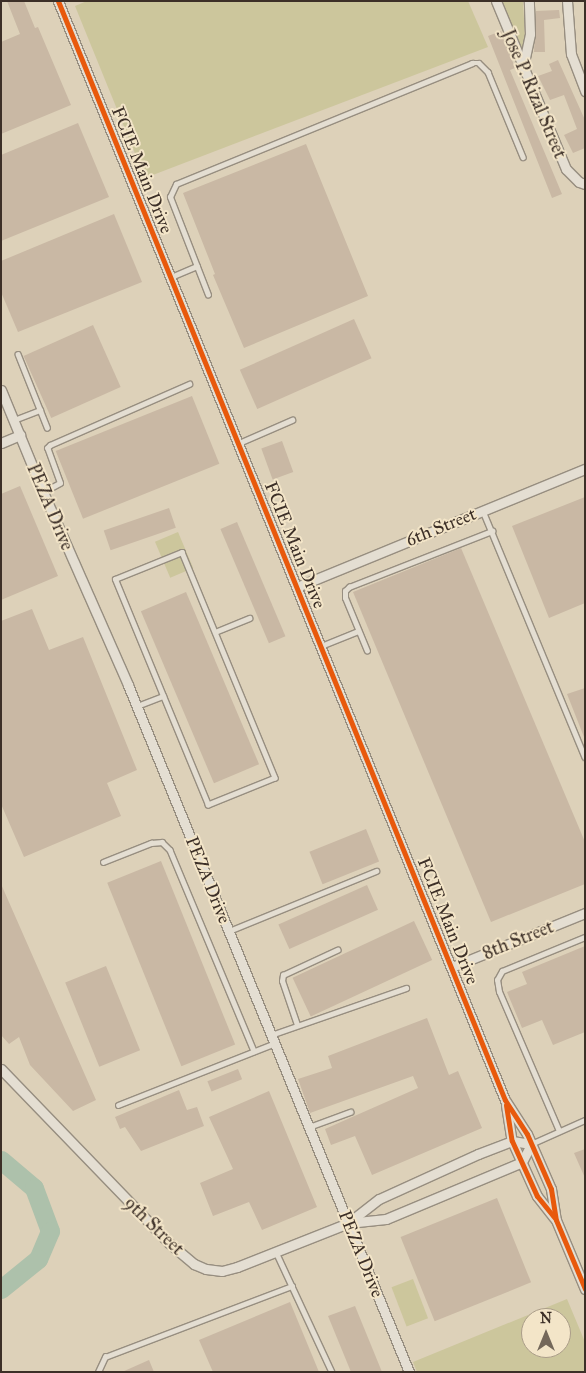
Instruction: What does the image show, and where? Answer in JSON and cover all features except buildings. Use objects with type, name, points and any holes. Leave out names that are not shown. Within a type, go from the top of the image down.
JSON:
[{"type":"street","name":"FCIE Main Drive","points":[[58,1],[505,1100],[531,1144],[551,1189],[556,1220],[585,1289]]},
{"type":"street","name":"Jose P. Rizal Street","points":[[496,1],[566,169],[582,183]]},
{"type":"street","points":[[523,67],[530,34],[529,1]]},
{"type":"street","points":[[567,1],[572,60],[585,91]]},
{"type":"street","name":"PEZA Drive","points":[[1,390],[43,492],[137,706],[409,1372]]},
{"type":"street","points":[[1,443],[20,435]]},
{"type":"street","name":"6th Street","points":[[297,587],[585,468]]},
{"type":"street","name":"8th Street","points":[[452,967],[585,913]]},
{"type":"street","name":"9th Street","points":[[1,1068],[168,1243],[194,1264],[206,1269],[222,1271],[348,1223],[379,1199],[512,1141]]},
{"type":"street","name":"FCIE Main Drive","points":[[505,1100],[512,1141],[537,1196],[556,1220]]},
{"type":"street","points":[[512,1141],[531,1144],[522,1162]]},
{"type":"street","name":"9th Street","points":[[348,1223],[386,1219],[522,1162]]},
{"type":"lane","points":[[208,295],[170,197],[176,184],[466,64],[479,64],[488,72],[523,156]]},
{"type":"lane","points":[[171,277],[197,266]]},
{"type":"lane","points":[[18,354],[47,427]]},
{"type":"lane","points":[[43,492],[60,483],[47,448],[50,444],[189,384]]},
{"type":"lane","points":[[14,420],[40,410]]},
{"type":"lane","points":[[238,443],[292,420]]},
{"type":"lane","points":[[483,510],[585,757]]},
{"type":"lane","points":[[366,651],[345,598],[349,587],[492,531]]},
{"type":"lane","points":[[182,552],[275,778],[208,805],[163,696],[115,579],[182,552]]},
{"type":"lane","points":[[215,632],[249,618]]},
{"type":"lane","points":[[321,646],[358,631]]},
{"type":"lane","points":[[137,706],[163,696]]},
{"type":"lane","points":[[103,862],[151,842],[162,842],[170,850],[254,1051]]},
{"type":"lane","points":[[229,931],[376,871]]},
{"type":"lane","points":[[559,1131],[499,992],[497,980],[502,971],[585,937]]},
{"type":"lane","points":[[297,1025],[282,981],[283,975],[337,950]]},
{"type":"lane","points":[[118,1105],[254,1051],[297,1025],[406,988]]},
{"type":"lane","points":[[309,1127],[350,1112]]},
{"type":"lane","points":[[531,1144],[585,1120]]},
{"type":"lane","points":[[276,1252],[332,1372]]},
{"type":"lane","points":[[98,1372],[105,1357],[292,1286]]},
{"type":"shaded area","points":[[87,1],[468,1],[488,47],[145,178],[75,6]]},
{"type":"shaded area","points":[[502,1],[523,1],[525,38],[521,52]]},
{"type":"shaded area","points":[[178,532],[193,568],[170,578],[155,542]]},
{"type":"shaded area","points":[[413,1279],[428,1318],[407,1326],[392,1287]]},
{"type":"shaded area","points":[[567,1299],[571,1308],[545,1308]]},
{"type":"shaded area","points":[[571,1309],[585,1342],[585,1372],[417,1372],[413,1362],[521,1318],[521,1358],[571,1358]]},
{"type":"waterway","points":[[1,1160],[34,1188],[50,1231],[38,1259],[1,1289]]},
{"type":"cycle path","points":[[58,1],[505,1100],[527,1134],[551,1189],[556,1220],[585,1289]]},
{"type":"cycle path","points":[[506,1105],[512,1141],[537,1196],[555,1218]]}]
